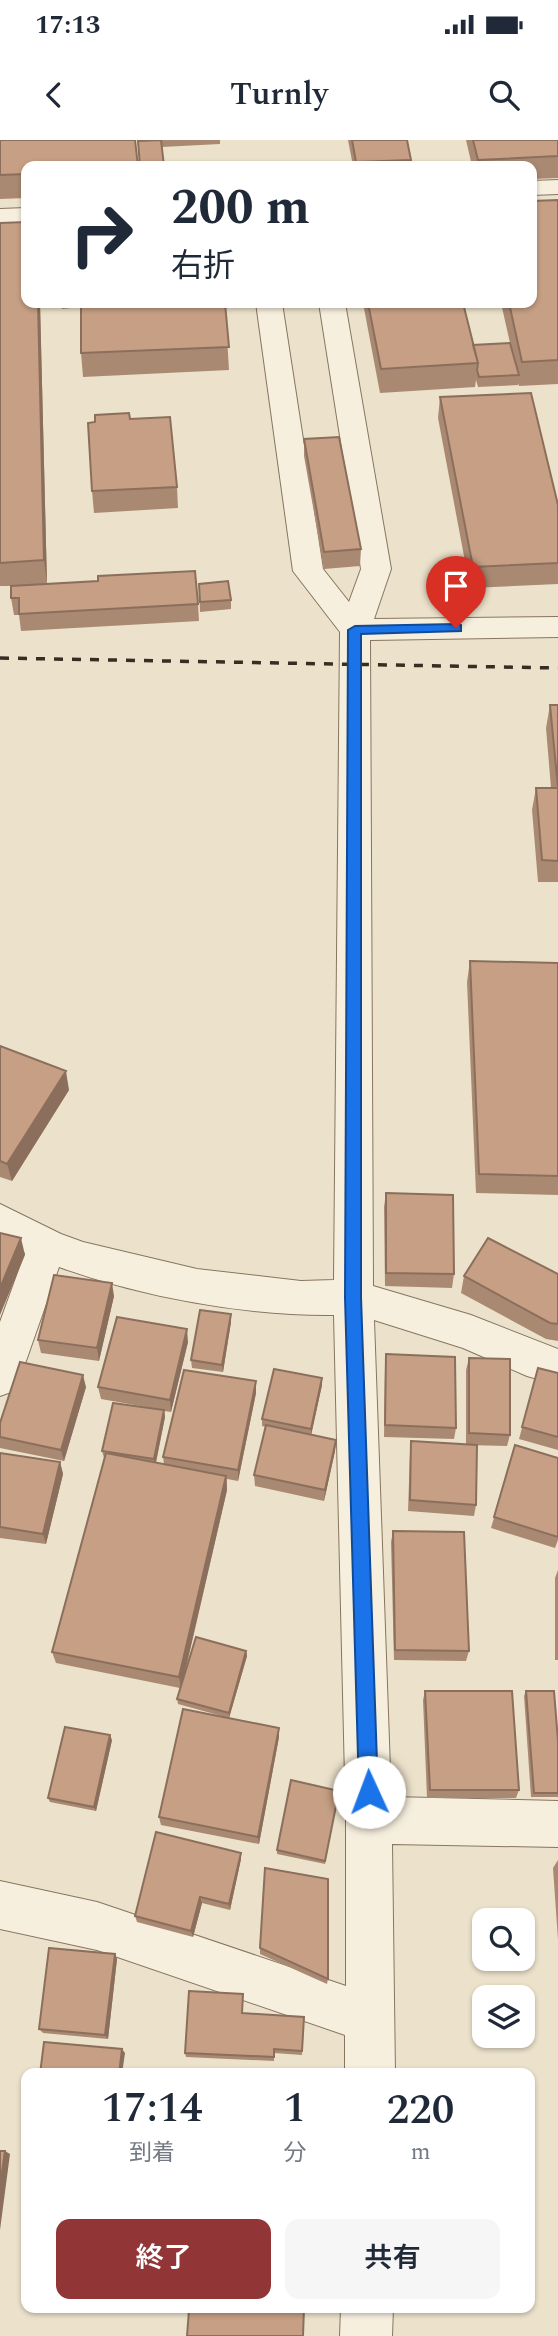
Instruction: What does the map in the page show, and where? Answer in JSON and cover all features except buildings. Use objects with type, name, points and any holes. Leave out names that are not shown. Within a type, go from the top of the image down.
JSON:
[{"type":"street","points":[[537,188],[558,187]]},
{"type":"street","points":[[0,216],[21,215]]},
{"type":"street","points":[[270,308],[308,571],[355,630]]},
{"type":"street","points":[[333,308],[376,569],[355,630],[353,1297],[369,1820],[370,2068]]},
{"type":"street","points":[[355,630],[558,627]]},
{"type":"street","points":[[0,1220],[47,1246],[83,1259],[197,1286],[301,1298],[353,1297],[471,1333],[541,1363],[558,1367]]},
{"type":"street","points":[[0,1378],[47,1246]]},
{"type":"street","points":[[369,1820],[558,1824]]},
{"type":"street","points":[[0,1905],[97,1927],[370,2020]]},
{"type":"street","points":[[366,2336],[367,2313]]},
{"type":"railway","points":[[0,658],[558,668]]},
{"type":"route","points":[[369,1792],[353,1297],[355,630],[456,628]]}]
